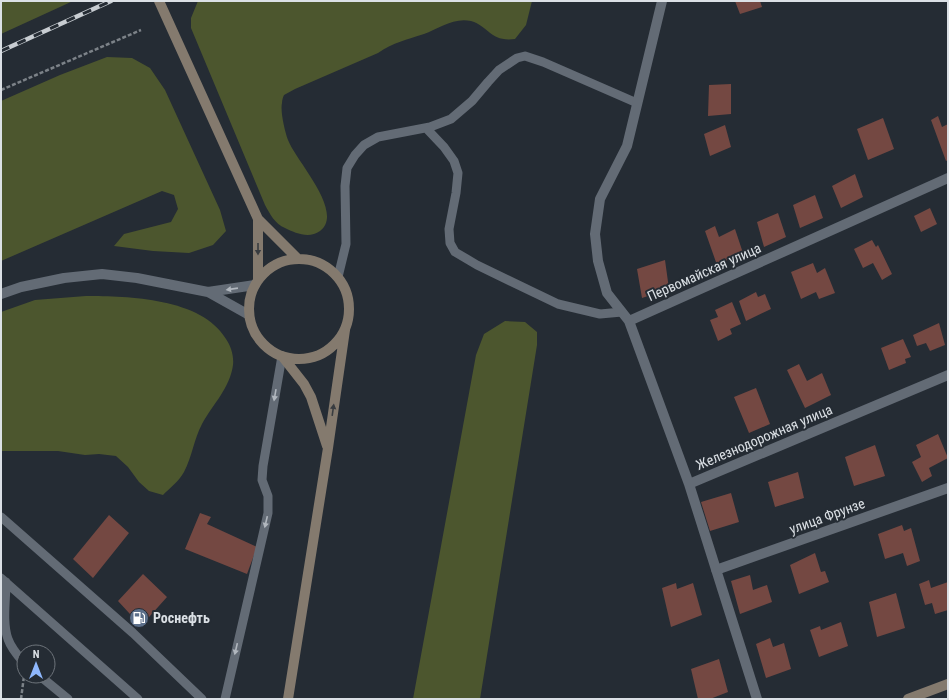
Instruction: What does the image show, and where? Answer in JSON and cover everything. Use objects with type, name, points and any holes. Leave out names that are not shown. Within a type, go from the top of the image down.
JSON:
[{"type":"main road","points":[[159,1],[258,219],[298,259]]},
{"type":"main road","points":[[258,219],[256,282],[250,296],[249,315],[254,332],[266,347],[282,356],[301,359],[319,355],[334,345],[345,330]]},
{"type":"main road","points":[[256,282],[271,267],[288,260],[307,259],[324,265],[338,277],[347,293],[350,312],[345,330],[328,448],[288,699]]},
{"type":"main road","points":[[282,356],[304,384],[311,397],[328,448]]},
{"type":"main road","points":[[908,699],[948,684]]},
{"type":"street","points":[[662,1],[627,146],[600,199],[595,234],[598,261],[607,293],[629,321],[689,484]]},
{"type":"street","name":"Первомайская улица","points":[[629,321],[948,178]]},
{"type":"street","points":[[1,294],[22,286],[57,279],[102,274],[137,278],[208,292],[249,315]]},
{"type":"street","points":[[208,292],[256,282]]},
{"type":"street","name":"Железнодорожная улица","points":[[757,699],[689,484],[948,375]]},
{"type":"street","name":"улица Фрунзе","points":[[716,570],[948,488]]},
{"type":"lane","points":[[338,277],[346,244],[345,186],[347,168],[355,155],[364,145],[378,137],[426,128],[451,119],[472,102],[498,70],[517,58],[525,56],[543,62],[637,103]]},
{"type":"lane","points":[[426,128],[444,147],[454,161],[458,173],[449,229],[450,243],[455,252],[477,265],[558,304],[600,314],[622,312]]},
{"type":"lane","points":[[225,699],[268,513],[268,496],[262,480],[263,466],[282,356]]},
{"type":"lane","points":[[1,518],[133,633],[202,699]]},
{"type":"lane","points":[[3,580],[7,635],[8,640],[16,653]]},
{"type":"lane","points":[[3,580],[138,699]]},
{"type":"lane","points":[[50,684],[68,699]]},
{"type":"path","points":[[1,90],[141,30]]},
{"type":"path","points":[[21,699],[23,684]]},
{"type":"green space","points":[[1,1],[73,1],[1,34]]},
{"type":"green space","points":[[198,1],[532,1],[526,25],[515,39],[500,38],[495,36],[471,21],[465,20],[452,22],[395,44],[284,95],[282,101],[282,111],[284,127],[288,140],[316,186],[323,199],[327,212],[326,222],[320,231],[307,235],[289,230],[278,224],[265,205],[191,28],[191,18]]},
{"type":"green space","points":[[107,57],[132,58],[150,68],[165,90],[220,210],[226,231],[213,245],[189,253],[153,251],[114,246],[124,234],[171,222],[178,209],[174,195],[162,191],[1,261],[1,101],[60,75]]},
{"type":"green space","points":[[86,296],[142,299],[182,307],[200,315],[215,325],[231,348],[233,365],[225,389],[202,424],[184,472],[163,495],[149,491],[116,456],[99,454],[85,455],[58,451],[1,451],[1,312],[35,300]]},
{"type":"green space","points":[[505,321],[525,322],[537,332],[537,345],[480,699],[413,699],[476,355],[484,334]]},
{"type":"building","points":[[735,1],[760,1],[762,7],[740,14]]},
{"type":"building","points":[[731,84],[731,114],[708,116],[709,85]]},
{"type":"building","points":[[938,116],[942,127],[948,124],[948,160],[946,161],[931,120]]},
{"type":"building","points":[[883,118],[894,149],[868,160],[857,129]]},
{"type":"building","points":[[725,125],[731,147],[710,156],[704,134]]},
{"type":"building","points":[[855,174],[863,197],[841,208],[832,186]]},
{"type":"building","points":[[815,195],[823,218],[800,228],[793,205]]},
{"type":"building","points":[[930,208],[937,224],[921,232],[914,216]]},
{"type":"building","points":[[778,213],[786,237],[764,247],[757,222]]},
{"type":"building","points":[[715,226],[719,237],[735,229],[743,253],[717,265],[705,231]]},
{"type":"building","points":[[872,240],[876,247],[878,245],[892,274],[882,280],[873,263],[863,268],[854,249]]},
{"type":"building","points":[[665,260],[669,289],[642,298],[637,269]]},
{"type":"building","points":[[813,263],[817,273],[825,268],[835,293],[819,299],[816,292],[801,299],[791,272]]},
{"type":"building","points":[[756,292],[758,297],[765,294],[771,309],[746,321],[739,301]]},
{"type":"building","points":[[732,302],[741,324],[730,329],[732,334],[718,341],[710,320],[718,317],[715,310]]},
{"type":"building","points":[[939,323],[945,345],[930,351],[926,343],[917,346],[913,335]]},
{"type":"building","points":[[903,339],[911,357],[905,359],[906,363],[889,370],[881,348]]},
{"type":"building","points":[[799,364],[807,381],[822,373],[831,395],[805,408],[787,370]]},
{"type":"building","points":[[756,388],[770,424],[749,433],[734,397]]},
{"type":"building","points":[[938,434],[948,458],[929,468],[932,476],[922,482],[912,462],[921,457],[916,445]]},
{"type":"building","points":[[875,445],[885,476],[854,486],[845,457]]},
{"type":"building","points":[[798,472],[804,498],[775,507],[768,482]]},
{"type":"building","points":[[731,493],[739,522],[710,531],[701,502]]},
{"type":"building","points":[[200,513],[211,517],[207,524],[257,547],[247,574],[185,549]]},
{"type":"building","points":[[109,515],[129,533],[93,578],[73,559]]},
{"type":"building","points":[[902,525],[904,531],[911,528],[920,561],[907,566],[903,553],[885,559],[878,534]]},
{"type":"building","points":[[815,553],[821,572],[825,571],[829,582],[799,594],[790,565]]},
{"type":"building","points":[[143,574],[167,597],[141,626],[118,601]]},
{"type":"building","points":[[750,575],[753,590],[767,585],[772,602],[740,614],[731,581]]},
{"type":"building","points":[[929,580],[931,588],[948,582],[948,610],[935,614],[932,603],[925,605],[919,584]]},
{"type":"building","points":[[676,583],[677,589],[693,583],[702,615],[671,627],[662,588]]},
{"type":"building","points":[[896,593],[905,628],[877,637],[869,602]]},
{"type":"building","points":[[841,622],[848,646],[819,657],[810,630],[820,626],[821,630]]},
{"type":"building","points":[[770,638],[773,647],[784,643],[791,669],[766,678],[756,644]]},
{"type":"building","points":[[719,659],[728,692],[710,699],[698,699],[691,669]]},
{"type":"railway","points":[[1,51],[111,1]]},
{"type":"place","name":"Роснефть","points":[[139,618]]}]
